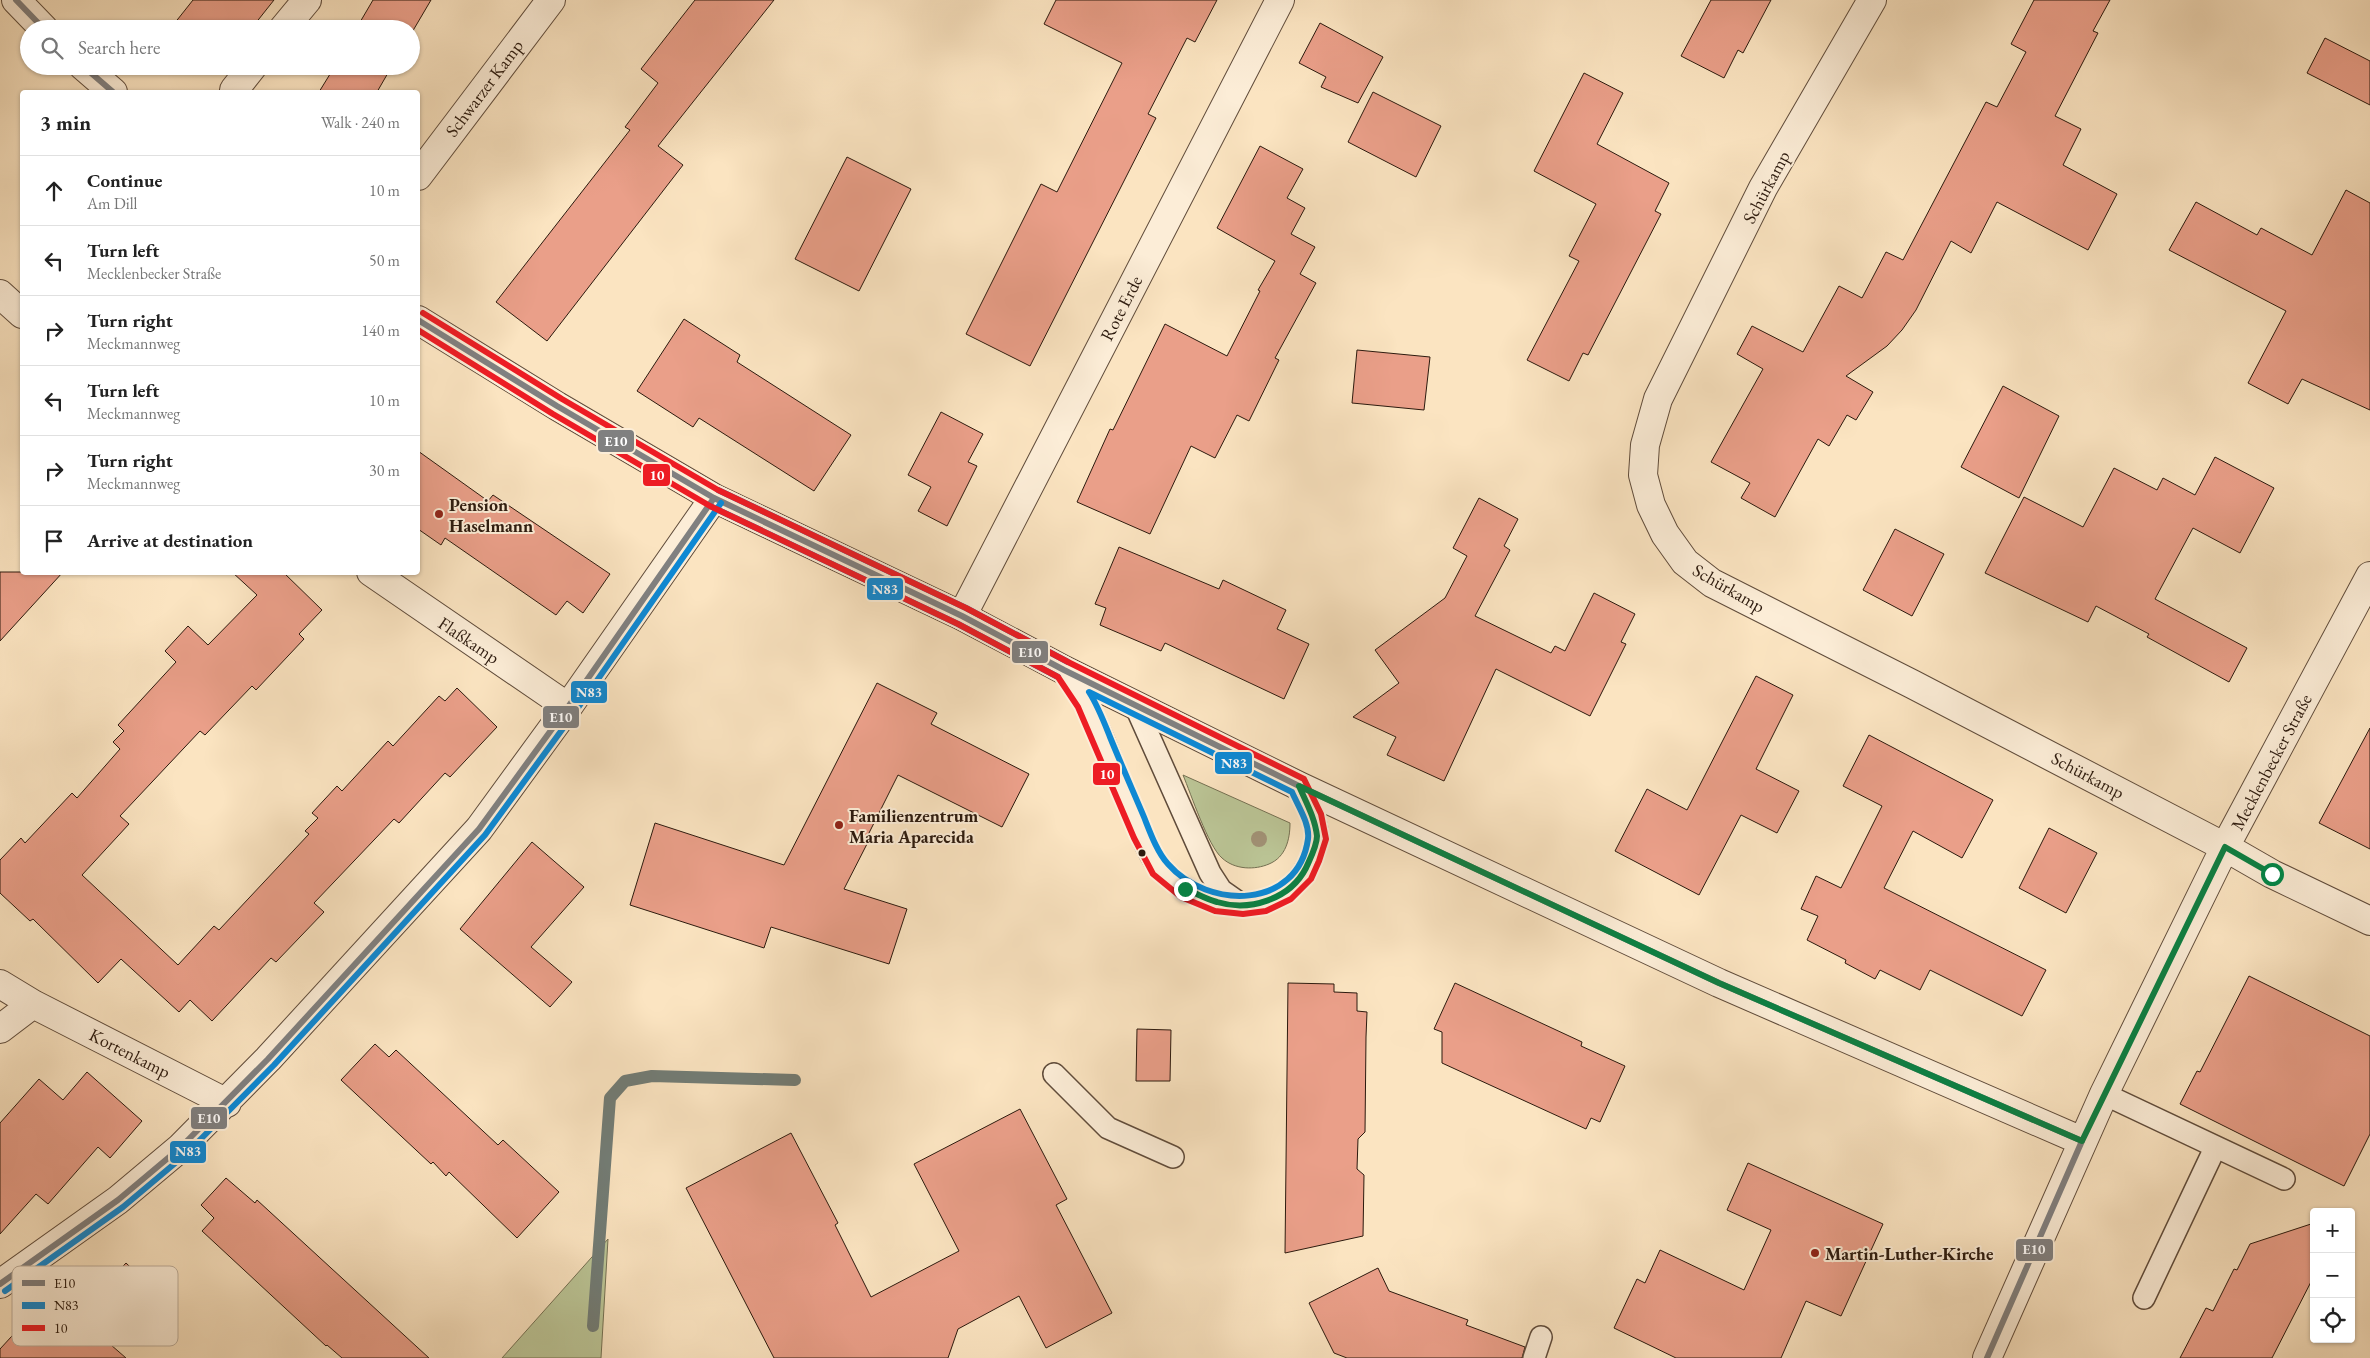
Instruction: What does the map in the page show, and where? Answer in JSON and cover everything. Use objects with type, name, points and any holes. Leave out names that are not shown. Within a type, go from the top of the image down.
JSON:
[{"type":"street","points":[[16,0],[35,20]]},
{"type":"street","points":[[291,20],[307,0]]},
{"type":"street","name":"Schwarzer Kamp","points":[[420,173],[551,0]]},
{"type":"street","name":"Rote Erde","points":[[962,616],[1280,0]]},
{"type":"street","name":"Schürkamp","points":[[1872,0],[1763,188],[1658,400],[1645,445],[1643,475],[1651,505],[1664,534],[1686,562],[1712,582],[1921,688],[2225,847],[2272,874],[2370,921]]},
{"type":"street","points":[[94,75],[111,90]]},
{"type":"street","points":[[234,90],[246,75]]},
{"type":"street","points":[[0,294],[20,312]]},
{"type":"street","points":[[420,321],[557,406],[714,498],[962,616],[1064,670],[1299,786],[1719,983],[2082,1141]]},
{"type":"street","points":[[25,1266],[118,1200],[180,1148],[227,1103],[479,828],[568,707],[714,498]]},
{"type":"street","name":"Flaßkamp","points":[[375,575],[568,707]]},
{"type":"street","name":"Mecklenbecker Straße","points":[[1987,1358],[2104,1094],[2225,847],[2370,576]]},
{"type":"street","name":"Kortenkamp","points":[[0,984],[33,1004],[227,1103]]},
{"type":"street","points":[[0,1029],[33,1004]]},
{"type":"street","points":[[0,1284],[12,1275]]},
{"type":"lane","points":[[1064,670],[1086,703],[1142,835],[1161,870],[1185,889],[1218,903],[1243,905],[1264,903],[1285,893],[1302,875],[1311,858],[1317,838],[1313,817],[1299,786]]},
{"type":"lane","points":[[1135,705],[1210,873],[1221,890],[1243,905]]},
{"type":"lane","points":[[1054,1074],[1108,1128],[1174,1157]]},
{"type":"lane","points":[[2104,1094],[2214,1148],[2284,1179]]},
{"type":"lane","points":[[2144,1298],[2214,1148]]},
{"type":"lane","points":[[1534,1358],[1541,1337]]},
{"type":"green space","points":[[1183,775],[1290,823],[1288,841],[1279,857],[1269,864],[1251,868],[1233,865],[1222,858],[1211,843]]},
{"type":"green space","points":[[608,1239],[601,1358],[502,1358]]},
{"type":"building","points":[[193,0],[274,0],[258,20],[177,20]]},
{"type":"building","points":[[373,0],[431,0],[419,20],[361,20]]},
{"type":"building","points":[[695,0],[774,0],[658,146],[683,165],[547,341],[496,302],[630,130],[625,127],[658,83],[641,69]]},
{"type":"building","points":[[1056,0],[1217,0],[1195,42],[1187,38],[1148,114],[1156,118],[1030,366],[966,334],[1041,184],[1057,192],[1122,63],[1044,24]]},
{"type":"building","points":[[1711,0],[1771,0],[1743,53],[1738,50],[1724,78],[1681,56]]},
{"type":"building","points":[[2034,0],[2110,0],[2093,31],[2098,33],[2055,116],[2081,129],[2063,165],[2117,194],[2088,250],[1997,202],[1971,253],[1951,241],[1916,310],[1902,330],[1887,346],[1846,376],[1873,392],[1856,420],[1847,415],[1829,446],[1818,439],[1775,517],[1741,498],[1750,483],[1711,462],[1763,369],[1737,354],[1752,326],[1803,352],[1839,286],[1862,298],[1886,252],[1903,260],[1986,102],[1997,107],[2026,52],[2011,44]]},
{"type":"building","points":[[1320,23],[1383,57],[1358,103],[1321,87],[1326,77],[1299,63]]},
{"type":"building","points":[[2325,38],[2370,61],[2370,105],[2307,73]]},
{"type":"building","points":[[1584,73],[1623,93],[1597,144],[1669,183],[1655,211],[1661,214],[1588,355],[1583,353],[1569,381],[1527,360],[1579,261],[1569,256],[1596,204],[1534,171]]},
{"type":"building","points":[[329,75],[387,75],[378,90],[320,90]]},
{"type":"building","points":[[1373,92],[1441,126],[1416,177],[1348,142]]},
{"type":"building","points":[[1260,146],[1303,169],[1287,198],[1305,208],[1291,234],[1315,247],[1300,274],[1316,283],[1275,358],[1279,360],[1249,421],[1237,415],[1215,458],[1191,446],[1150,534],[1077,502],[1110,429],[1113,430],[1165,324],[1227,356],[1260,291],[1258,290],[1275,261],[1217,228]]},
{"type":"building","points":[[847,157],[911,189],[859,291],[795,259]]},
{"type":"building","points":[[2346,190],[2370,203],[2370,410],[2302,379],[2288,404],[2248,383],[2286,311],[2169,250],[2196,202],[2257,235],[2261,228],[2312,255]]},
{"type":"building","points":[[684,319],[740,355],[737,362],[851,435],[814,491],[699,418],[693,427],[637,391]]},
{"type":"building","points":[[1357,350],[1430,357],[1424,410],[1352,403]]},
{"type":"building","points":[[2003,386],[2059,416],[2019,498],[1961,467]]},
{"type":"building","points":[[941,412],[983,434],[968,462],[977,466],[947,526],[918,511],[931,487],[908,475]]},
{"type":"building","points":[[420,452],[488,501],[493,495],[610,574],[583,613],[567,601],[556,615],[445,538],[441,545],[420,530]]},
{"type":"building","points":[[2215,457],[2274,488],[2240,553],[2193,528],[2155,599],[2247,648],[2229,682],[2147,637],[2149,634],[2096,606],[2088,622],[1985,573],[2024,497],[2083,527],[2114,468],[2157,490],[2163,478],[2195,495]]},
{"type":"building","points":[[1479,498],[1518,519],[1504,546],[1510,550],[1475,616],[1551,653],[1555,646],[1565,651],[1594,593],[1635,614],[1621,642],[1626,644],[1590,716],[1496,669],[1444,781],[1387,755],[1396,737],[1353,717],[1399,683],[1375,650],[1445,598],[1467,556],[1453,548]]},
{"type":"building","points":[[1895,529],[1944,554],[1912,616],[1863,590]]},
{"type":"building","points":[[1119,547],[1219,589],[1223,580],[1286,610],[1277,629],[1309,644],[1284,699],[1165,643],[1161,651],[1100,625],[1106,608],[1095,604]]},
{"type":"building","points":[[0,572],[20,572],[20,575],[60,575],[0,641]]},
{"type":"building","points":[[235,575],[286,575],[322,610],[299,634],[304,639],[256,690],[252,686],[205,735],[200,731],[120,816],[129,824],[82,875],[178,965],[214,926],[219,930],[309,834],[305,831],[318,818],[312,813],[337,786],[342,791],[388,741],[393,746],[439,696],[445,701],[457,688],[497,727],[450,777],[445,773],[399,823],[394,819],[314,903],[324,912],[276,962],[271,958],[212,1021],[190,1000],[179,1012],[121,959],[98,983],[33,919],[30,921],[0,893],[0,860],[21,838],[25,843],[72,793],[77,798],[120,749],[113,742],[124,731],[118,725],[176,662],[165,651],[188,626],[208,645],[257,595]]},
{"type":"building","points":[[1756,676],[1793,695],[1756,769],[1799,791],[1777,833],[1741,815],[1699,895],[1615,851],[1647,789],[1687,810]]},
{"type":"building","name":"Familienzentrum Maria Aparecida","points":[[877,683],[937,713],[931,724],[1029,774],[1002,827],[898,775],[865,841],[868,842],[844,889],[907,909],[889,964],[771,927],[764,948],[630,905],[655,823],[784,865]]},
{"type":"building","points":[[2370,728],[2370,849],[2319,823]]},
{"type":"building","points":[[1869,735],[1993,800],[1962,858],[1913,831],[1884,888],[2046,970],[2022,1016],[1930,970],[1920,990],[1880,970],[1875,979],[1845,963],[1846,960],[1807,940],[1818,916],[1801,909],[1816,876],[1841,888],[1882,806],[1843,786]]},
{"type":"building","points":[[2049,828],[2097,853],[2066,913],[2019,888]]},
{"type":"building","points":[[532,842],[584,887],[531,947],[572,982],[550,1007],[460,929]]},
{"type":"building","points":[[2249,976],[2370,1036],[2370,1134],[2344,1186],[2180,1104],[2197,1071],[2200,1072]]},
{"type":"building","points":[[1288,983],[1334,984],[1334,992],[1357,993],[1357,1011],[1367,1012],[1365,1132],[1358,1139],[1357,1169],[1364,1175],[1363,1236],[1285,1253]]},
{"type":"building","points":[[1455,983],[1582,1042],[1581,1046],[1625,1066],[1600,1122],[1591,1118],[1586,1129],[1442,1063],[1442,1032],[1434,1029]]},
{"type":"building","points":[[1137,1029],[1171,1030],[1170,1081],[1136,1081]]},
{"type":"building","points":[[375,1044],[389,1057],[396,1050],[498,1145],[503,1140],[559,1192],[517,1238],[449,1172],[446,1176],[433,1162],[431,1164],[341,1080]]},
{"type":"building","points":[[87,1072],[142,1121],[110,1158],[98,1147],[48,1204],[36,1194],[0,1234],[0,1123],[39,1079],[63,1100]]},
{"type":"building","points":[[1020,1109],[1067,1199],[1056,1205],[1112,1313],[1046,1348],[1019,1296],[958,1329],[948,1358],[774,1358],[686,1188],[791,1133],[838,1223],[835,1225],[871,1297],[959,1251],[914,1164]]},
{"type":"building","points":[[1748,1163],[1883,1224],[1841,1316],[1806,1301],[1781,1358],[1676,1358],[1614,1328],[1637,1279],[1645,1283],[1660,1250],[1744,1290],[1771,1230],[1727,1210]]},
{"type":"building","points":[[226,1178],[255,1203],[257,1200],[429,1358],[342,1358],[326,1346],[202,1231],[214,1218],[201,1205]]},
{"type":"building","points":[[2310,1224],[2310,1284],[2272,1358],[2180,1358],[2206,1308],[2213,1311],[2234,1269],[2237,1270],[2250,1244]]},
{"type":"building","points":[[1378,1268],[1389,1291],[1468,1320],[1466,1325],[1525,1347],[1522,1358],[1347,1358],[1334,1353],[1309,1303]]},
{"type":"building","points":[[12,1336],[12,1346],[112,1346],[126,1358],[0,1358],[0,1349]]},
{"type":"waterway","points":[[593,1326],[610,1098],[625,1081],[652,1076],[795,1080]]},
{"type":"transit line","name":"E10","points":[[16,0],[35,20]]},
{"type":"transit line","name":"E10","points":[[93,75],[111,90]]},
{"type":"transit line","name":"10","points":[[420,331],[553,414],[710,506],[958,624],[1058,677],[1078,707],[1134,838],[1153,874],[1181,897],[1215,911],[1243,914],[1266,911],[1291,899],[1311,879],[1326,839],[1321,814],[1304,779],[1068,662],[966,608],[718,490],[562,399],[423,313]]},
{"type":"transit line","name":"E10","points":[[420,321],[557,406],[714,498],[962,616],[1064,670],[1299,786],[1719,983],[2082,1141]]},
{"type":"transit line","name":"N83","points":[[718,490],[966,608],[1068,662]]},
{"type":"transit line","name":"E10","points":[[25,1266],[118,1200],[180,1148],[268,1059],[479,829],[568,707],[714,498]]},
{"type":"transit line","name":"N83","points":[[40,1266],[123,1207],[186,1154],[274,1065],[485,835],[575,712],[721,503]]},
{"type":"transit line","name":"N83","points":[[710,506],[958,624],[1058,677]]},
{"type":"transit line","name":"N83","points":[[1089,692],[1292,792],[1305,821],[1308,839],[1301,862],[1288,879],[1270,890],[1249,895],[1227,895],[1205,889],[1185,879],[1168,864],[1154,842],[1101,714],[1089,692]]},
{"type":"transit line","name":"E10","points":[[1987,1358],[2082,1141]]},
{"type":"transit line","name":"E10","points":[[0,1284],[12,1275]]},
{"type":"transit line","name":"N83","points":[[5,1291],[12,1286]]},
{"type":"place","name":"Pension Haselmann","points":[[439,514]]},
{"type":"place","name":"Familienzentrum Maria Aparecida","points":[[839,825]]},
{"type":"place","name":"Martin-Luther-Kirche","points":[[1815,1253]]},
{"type":"route","points":[[1185,889],[1218,903],[1243,905],[1264,903],[1285,893],[1302,875],[1311,858],[1317,838],[1313,817],[1299,786],[1719,983],[2082,1141],[2225,847],[2272,874]]}]
